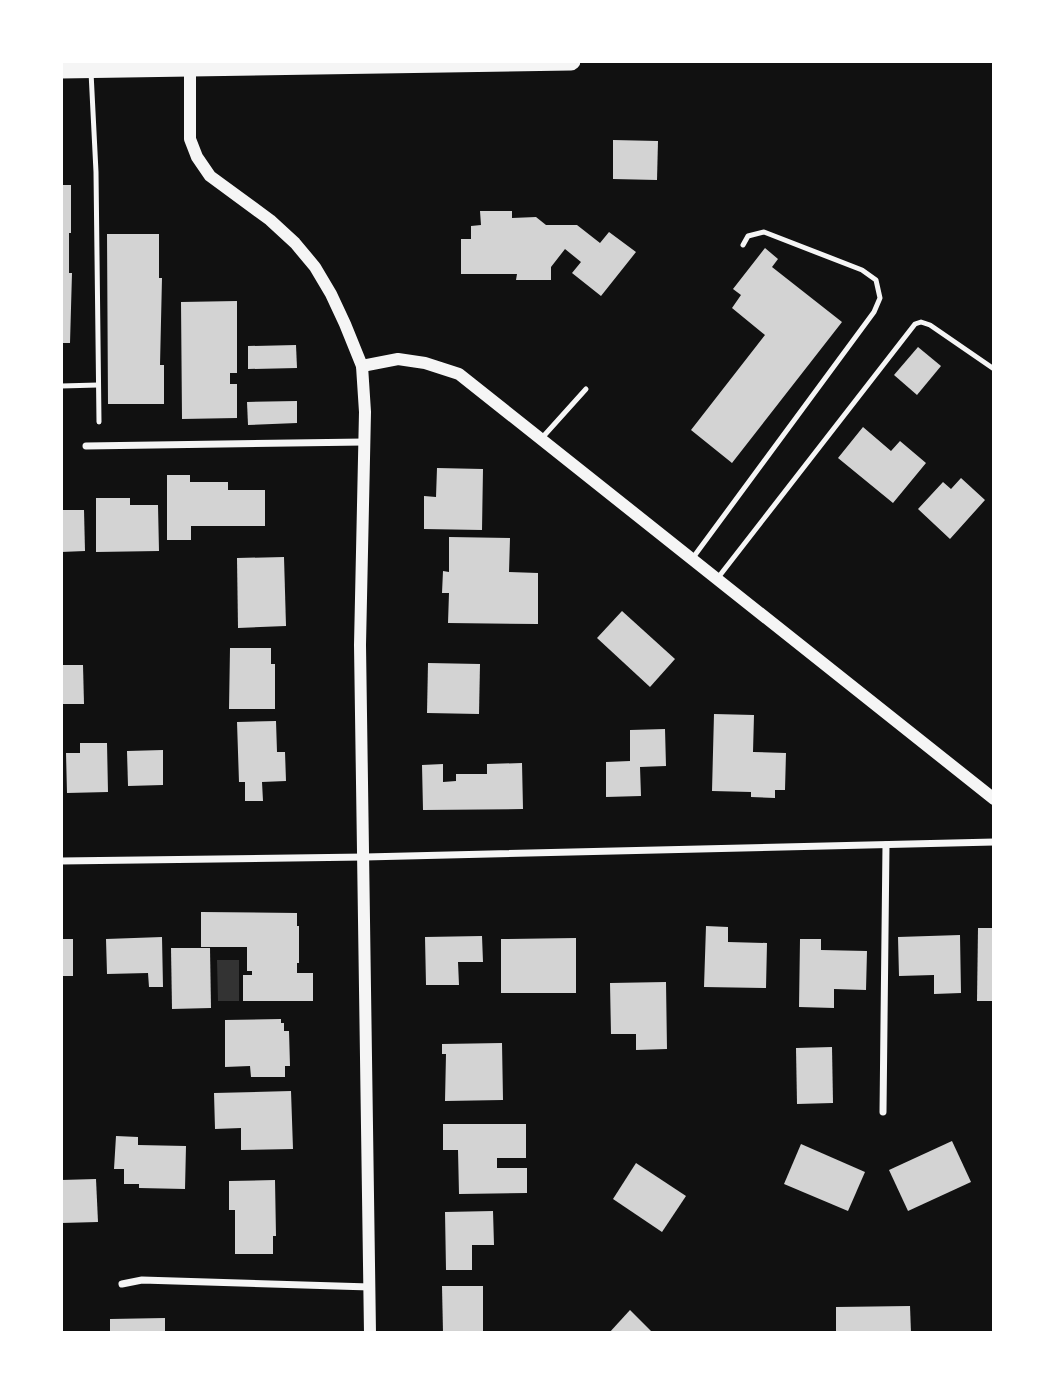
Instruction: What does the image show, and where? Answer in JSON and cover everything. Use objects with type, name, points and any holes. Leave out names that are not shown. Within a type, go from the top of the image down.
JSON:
[{"type":"highway","points":[[61,69],[571,61]]},
{"type":"street","points":[[190,67],[190,139],[197,157],[210,176],[270,220],[295,243],[315,267],[336,304],[362,366],[364,442],[360,645],[370,1333]]},
{"type":"street","points":[[362,366],[398,359],[425,363],[458,374],[994,799]]},
{"type":"street","points":[[86,446],[364,442]]},
{"type":"street","points":[[61,861],[365,857],[994,842]]},
{"type":"street","points":[[883,1112],[886,845]]},
{"type":"street","points":[[122,1284],[142,1280],[371,1287]]},
{"type":"lane","points":[[91,68],[96,151],[99,422]]},
{"type":"lane","points":[[692,559],[874,312],[880,298],[876,280],[862,270],[764,232],[748,236],[743,245]]},
{"type":"lane","points":[[717,579],[915,324],[921,322],[930,325],[994,369]]},
{"type":"lane","points":[[61,386],[98,386]]},
{"type":"lane","points":[[541,439],[586,389]]},
{"type":"shaded area","points":[[217,960],[239,960],[239,1001],[218,1001]]},
{"type":"building","points":[[613,140],[658,141],[657,180],[613,179]]},
{"type":"building","points":[[61,185],[71,185],[70,343],[61,343]]},
{"type":"building","points":[[480,211],[512,211],[512,218],[536,217],[546,225],[577,225],[600,243],[609,232],[636,252],[601,296],[572,273],[581,262],[565,249],[551,267],[551,280],[516,280],[517,274],[461,274],[461,239],[471,239],[471,226],[481,225]]},
{"type":"building","points":[[107,234],[159,234],[159,278],[162,278],[160,365],[164,365],[164,404],[108,404]]},
{"type":"building","points":[[765,248],[778,259],[772,267],[842,322],[732,463],[691,430],[765,335],[732,308],[741,295],[733,289]]},
{"type":"building","points":[[237,301],[237,373],[230,373],[230,384],[237,384],[237,418],[182,419],[181,302]]},
{"type":"building","points":[[296,345],[297,368],[248,369],[248,346]]},
{"type":"building","points":[[918,347],[941,366],[917,395],[894,375]]},
{"type":"building","points":[[297,401],[297,423],[248,425],[247,402]]},
{"type":"building","points":[[863,427],[891,451],[900,441],[926,463],[893,503],[838,458]]},
{"type":"building","points":[[437,468],[483,469],[482,530],[424,529],[424,496],[436,497]]},
{"type":"building","points":[[167,475],[190,475],[190,482],[228,482],[228,490],[265,490],[265,526],[191,526],[191,540],[167,540]]},
{"type":"building","points":[[961,478],[985,500],[950,539],[918,509],[943,482],[951,489]]},
{"type":"building","points":[[96,498],[130,498],[130,505],[158,505],[159,551],[96,552]]},
{"type":"building","points":[[61,510],[84,510],[85,551],[61,552]]},
{"type":"building","points":[[449,537],[510,538],[509,572],[538,573],[538,624],[448,623],[449,593],[442,593],[443,571],[449,572]]},
{"type":"building","points":[[284,557],[286,626],[238,628],[237,558]]},
{"type":"building","points":[[622,611],[675,659],[650,687],[597,638]]},
{"type":"building","points":[[230,648],[271,648],[271,664],[275,664],[275,709],[229,709]]},
{"type":"building","points":[[428,663],[480,664],[479,714],[427,713]]},
{"type":"building","points":[[61,665],[83,665],[84,704],[61,704]]},
{"type":"building","points":[[714,714],[754,715],[753,752],[786,753],[785,790],[775,790],[775,798],[751,797],[751,792],[712,791]]},
{"type":"building","points":[[276,721],[277,752],[285,752],[286,781],[262,782],[263,801],[245,801],[245,782],[239,782],[237,722]]},
{"type":"building","points":[[665,729],[666,766],[640,767],[641,796],[606,797],[606,762],[630,761],[630,730]]},
{"type":"building","points":[[80,743],[107,743],[108,792],[67,793],[66,753],[80,753]]},
{"type":"building","points":[[163,750],[163,785],[128,786],[127,751]]},
{"type":"building","points":[[522,763],[523,809],[423,810],[422,765],[443,764],[443,782],[456,781],[456,774],[487,774],[487,764]]},
{"type":"building","points":[[201,912],[297,913],[297,973],[313,973],[313,1001],[243,1001],[243,975],[252,975],[252,971],[247,971],[247,947],[201,947]]},
{"type":"building","points":[[706,926],[728,927],[728,942],[767,943],[766,988],[704,987]]},
{"type":"building","points":[[978,928],[994,928],[994,1001],[977,1001]]},
{"type":"building","points":[[960,935],[961,993],[934,994],[934,975],[899,976],[898,937]]},
{"type":"building","points":[[482,936],[483,962],[458,962],[459,985],[426,985],[425,937]]},
{"type":"building","points":[[162,937],[163,987],[149,987],[148,973],[107,974],[106,939]]},
{"type":"building","points":[[576,938],[576,993],[501,993],[501,939]]},
{"type":"building","points":[[61,939],[73,939],[73,976],[61,976]]},
{"type":"building","points":[[800,939],[821,939],[821,950],[867,951],[866,990],[834,989],[834,1008],[799,1007]]},
{"type":"building","points":[[171,948],[210,948],[211,1008],[172,1009]]},
{"type":"building","points":[[666,982],[667,1049],[636,1050],[636,1034],[611,1034],[610,983]]},
{"type":"building","points":[[281,1019],[284,1031],[289,1031],[290,1066],[285,1066],[285,1077],[251,1077],[250,1066],[225,1067],[225,1020]]},
{"type":"building","points":[[502,1043],[503,1100],[445,1101],[446,1054],[442,1054],[442,1044]]},
{"type":"building","points":[[832,1047],[833,1103],[797,1104],[796,1048]]},
{"type":"building","points":[[291,1091],[293,1149],[241,1150],[241,1128],[215,1129],[214,1093]]},
{"type":"building","points":[[443,1124],[526,1124],[526,1158],[497,1158],[497,1168],[527,1168],[527,1193],[459,1194],[458,1150],[443,1150]]},
{"type":"building","points":[[116,1136],[138,1137],[138,1145],[186,1146],[185,1189],[139,1188],[139,1184],[124,1184],[124,1169],[114,1169]]},
{"type":"building","points":[[952,1141],[971,1182],[908,1211],[889,1170]]},
{"type":"building","points":[[801,1144],[865,1172],[848,1211],[784,1184]]},
{"type":"building","points":[[636,1163],[686,1196],[662,1232],[613,1199]]},
{"type":"building","points":[[96,1179],[98,1222],[61,1223],[61,1180]]},
{"type":"building","points":[[275,1180],[276,1236],[273,1236],[273,1254],[235,1254],[235,1210],[229,1210],[229,1181]]},
{"type":"building","points":[[493,1211],[494,1245],[472,1245],[472,1270],[446,1270],[445,1212]]},
{"type":"building","points":[[442,1286],[483,1286],[483,1333],[443,1333]]},
{"type":"building","points":[[910,1306],[911,1333],[836,1333],[836,1307]]},
{"type":"building","points":[[630,1310],[651,1331],[609,1333]]},
{"type":"building","points":[[165,1318],[165,1333],[110,1333],[110,1319]]}]
